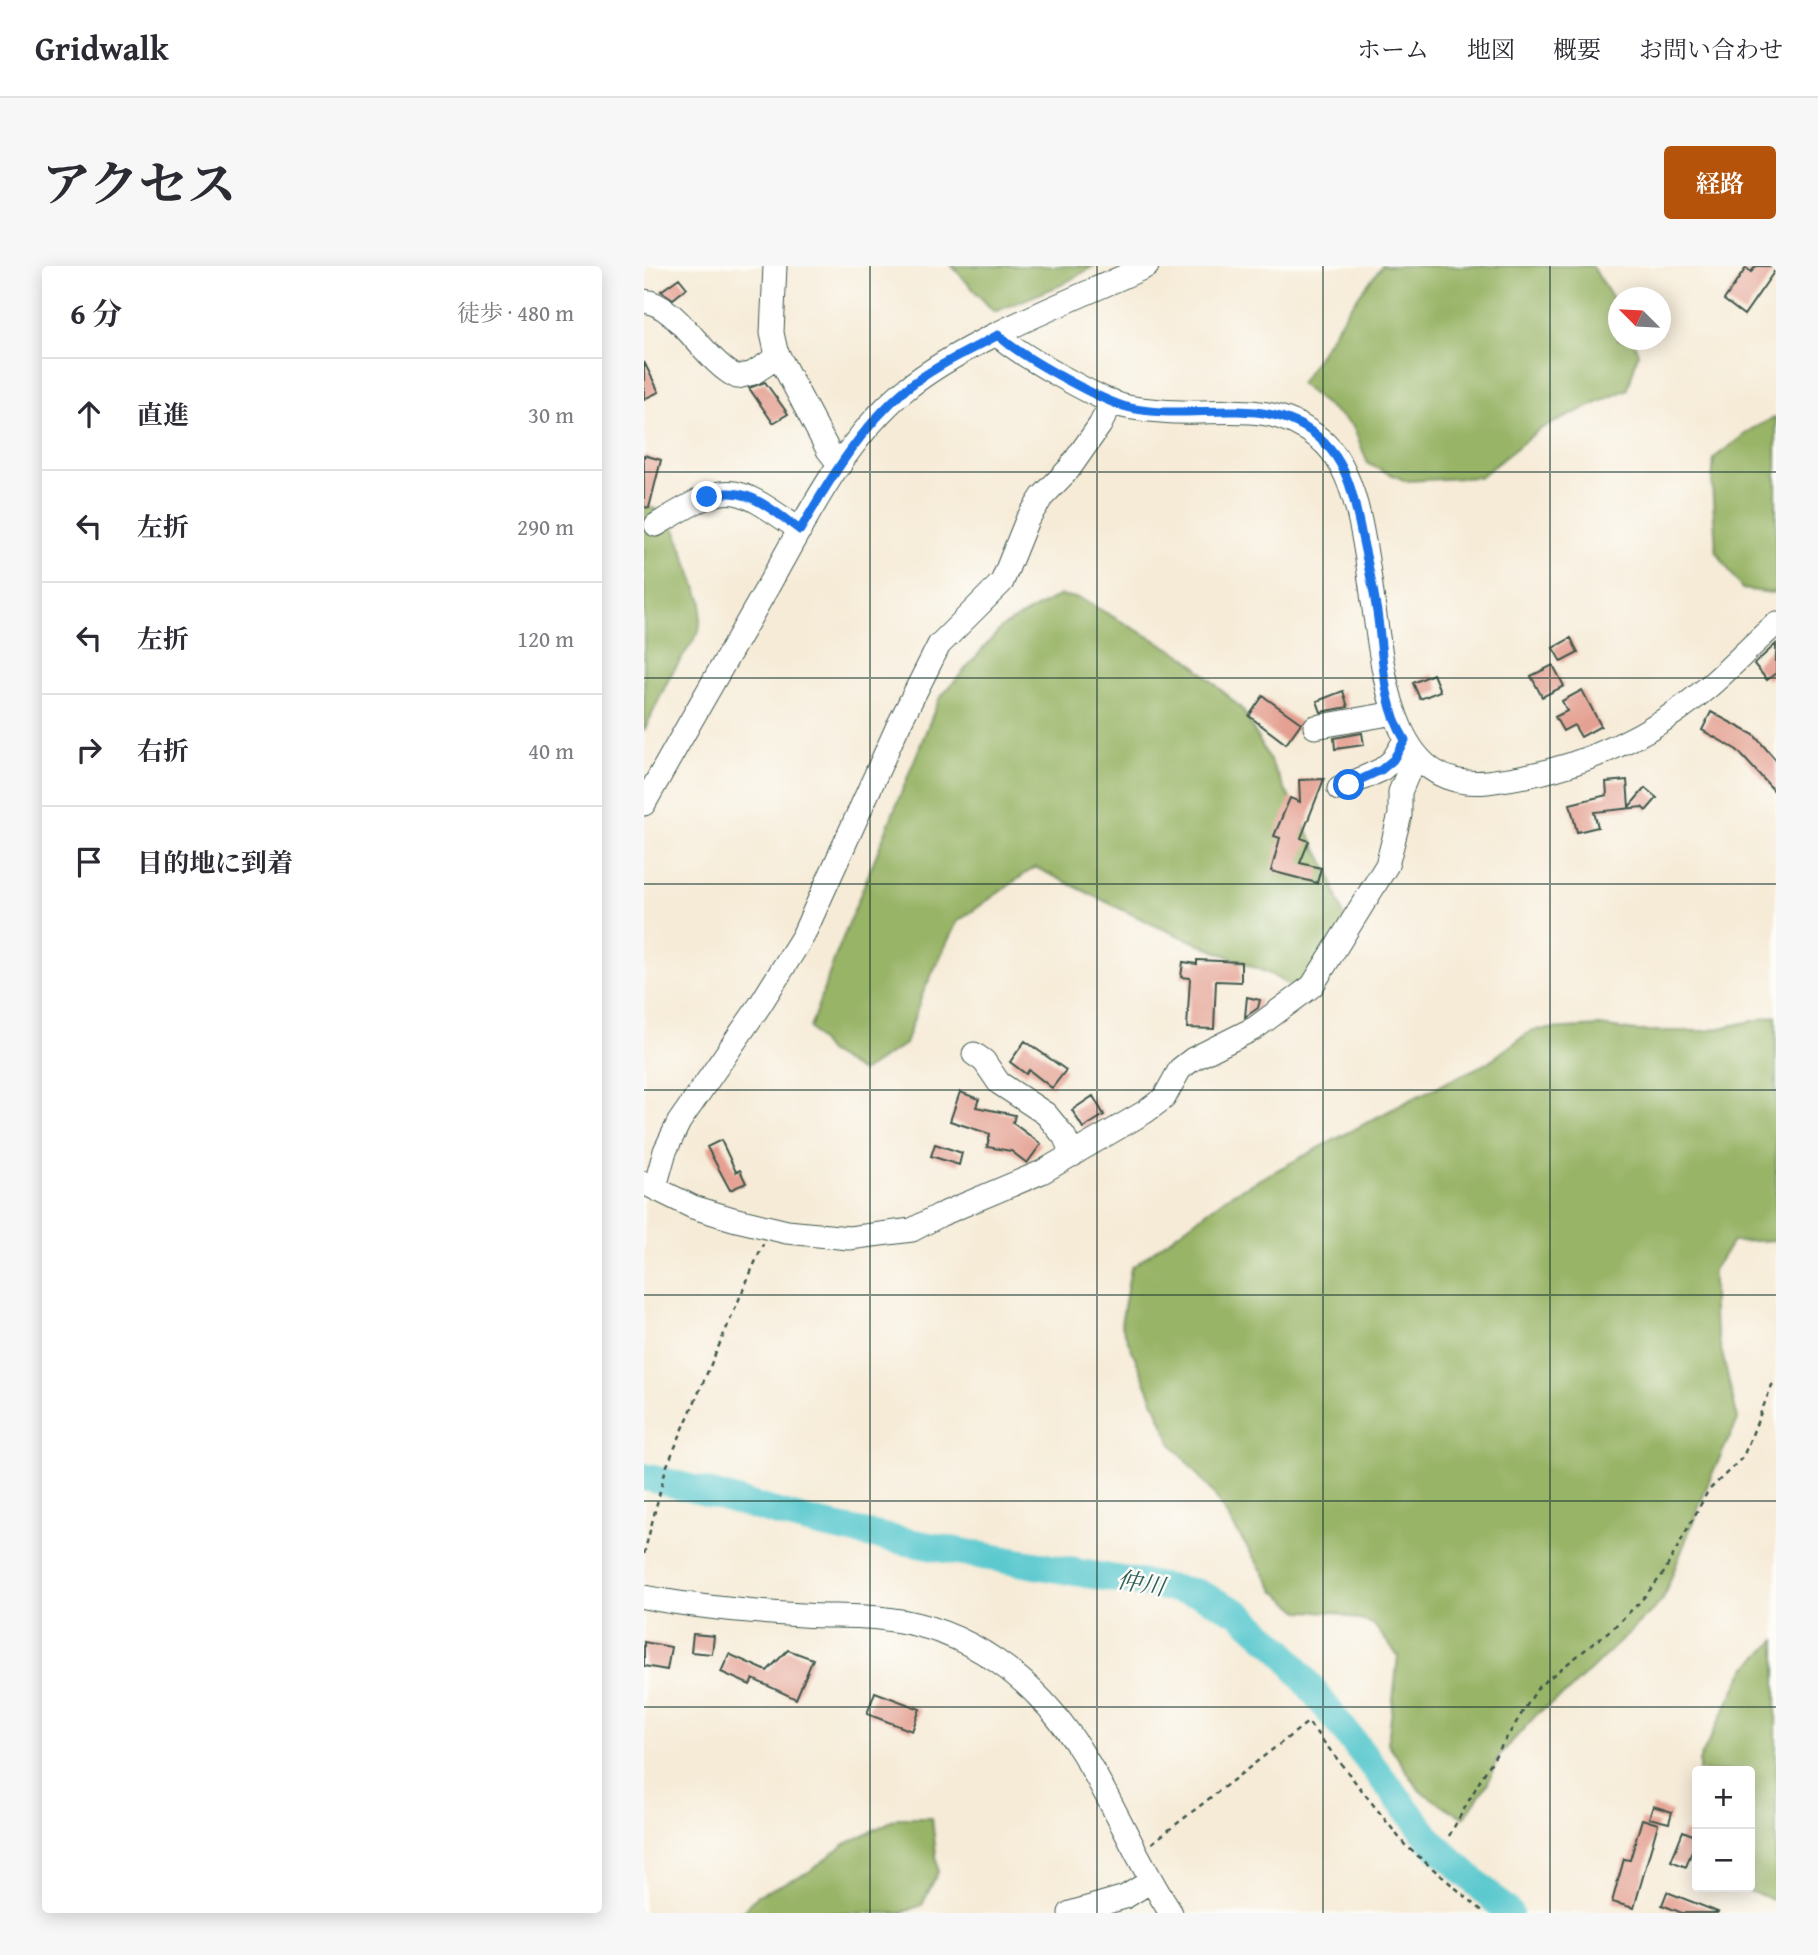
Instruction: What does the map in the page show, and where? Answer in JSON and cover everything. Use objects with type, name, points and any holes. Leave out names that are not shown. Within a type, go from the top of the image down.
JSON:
[{"type":"street","points":[[775,266],[772,333],[779,356],[828,450],[840,466]]},
{"type":"street","points":[[644,804],[800,530],[863,433],[907,389],[946,363],[998,335],[1147,266]]},
{"type":"street","points":[[644,300],[665,309],[716,362],[737,377],[753,373],[779,356]]},
{"type":"street","points":[[998,335],[1039,363],[1112,401],[1162,412],[1254,411],[1285,418],[1329,447],[1352,489],[1376,607],[1384,677],[1395,713],[1405,740],[1419,758],[1447,776],[1475,783],[1527,776],[1579,763],[1625,744],[1667,720],[1776,624]]},
{"type":"street","points":[[1112,401],[1100,425],[1069,469],[1042,497],[1027,520],[1002,582],[939,645],[897,728],[803,936],[760,1005],[678,1122],[649,1185],[693,1207],[765,1227],[849,1238],[912,1230],[940,1214],[1042,1172],[1073,1155],[1164,1098],[1180,1069],[1193,1059],[1255,1028],[1312,986],[1387,865],[1400,815],[1400,792],[1408,773],[1419,758]]},
{"type":"street","points":[[656,525],[720,492],[742,493],[800,530]]},
{"type":"street","points":[[1315,727],[1395,713]]},
{"type":"street","points":[[1339,789],[1381,770],[1393,760],[1405,740]]},
{"type":"street","points":[[974,1054],[984,1061],[999,1083],[1046,1115],[1063,1136],[1073,1155]]},
{"type":"street","points":[[644,1597],[690,1605],[801,1615],[886,1618],[912,1622],[954,1636],[1010,1670],[1052,1712],[1079,1747],[1132,1848],[1171,1913]]},
{"type":"street","points":[[1070,1913],[1125,1897],[1151,1881]]},
{"type":"path","points":[[644,1554],[666,1468],[763,1243],[765,1227]]},
{"type":"path","points":[[1449,1836],[1539,1686],[1613,1628],[1640,1602],[1663,1574],[1708,1491],[1743,1457],[1772,1385],[1776,1383]]},
{"type":"path","points":[[1132,1848],[1157,1842],[1308,1722],[1405,1845],[1485,1913]]},
{"type":"green space","points":[[952,266],[1094,266],[1061,285],[994,312]]},
{"type":"green space","points":[[1382,266],[1592,266],[1608,291],[1608,350],[1637,350],[1638,353],[1628,389],[1540,429],[1480,477],[1406,481],[1368,464],[1353,426],[1300,384],[1350,307]]},
{"type":"green space","points":[[1776,417],[1776,590],[1772,593],[1742,589],[1716,551],[1712,483],[1714,458],[1753,428]]},
{"type":"green space","points":[[644,504],[670,516],[702,602],[699,632],[670,676],[644,731]]},
{"type":"green space","points":[[1060,595],[1081,599],[1187,658],[1243,710],[1329,872],[1348,930],[1318,974],[1292,987],[1270,974],[1154,925],[1035,867],[957,922],[924,990],[905,1044],[862,1072],[828,1052],[810,1028],[834,960],[939,699],[1002,627]]},
{"type":"green space","points":[[1776,1016],[1776,1240],[1732,1242],[1713,1270],[1713,1315],[1738,1420],[1711,1476],[1662,1601],[1568,1692],[1538,1713],[1498,1757],[1488,1783],[1464,1818],[1420,1791],[1388,1743],[1398,1656],[1373,1624],[1334,1612],[1300,1611],[1275,1591],[1212,1492],[1171,1443],[1121,1324],[1131,1268],[1228,1196],[1406,1102],[1487,1063],[1532,1030],[1600,1026],[1636,1031],[1706,1031]]},
{"type":"green space","points":[[1776,1640],[1776,1900],[1750,1892],[1755,1892],[1755,1766],[1699,1766],[1699,1761],[1745,1669]]},
{"type":"green space","points":[[898,1818],[932,1818],[938,1872],[922,1905],[902,1913],[741,1913],[758,1895],[809,1872],[845,1844]]},
{"type":"building","points":[[1756,266],[1776,266],[1776,269],[1744,315],[1724,300],[1746,268],[1751,272]]},
{"type":"building","points":[[679,278],[687,288],[673,299],[661,291]]},
{"type":"building","points":[[644,362],[659,392],[644,399]]},
{"type":"building","points":[[765,382],[788,414],[773,423],[749,388]]},
{"type":"building","points":[[644,455],[661,460],[649,508],[644,507]]},
{"type":"building","points":[[1571,638],[1578,653],[1561,662],[1553,648]]},
{"type":"building","points":[[1776,644],[1776,673],[1767,680],[1754,664]]},
{"type":"building","points":[[1553,665],[1564,686],[1542,697],[1531,676]]},
{"type":"building","points":[[1433,674],[1440,691],[1420,699],[1413,683]]},
{"type":"building","points":[[1582,690],[1601,726],[1581,737],[1574,725],[1563,731],[1555,717],[1567,711],[1562,701]]},
{"type":"building","points":[[1343,691],[1348,707],[1321,712],[1317,701]]},
{"type":"building","points":[[1263,696],[1301,723],[1286,744],[1249,716]]},
{"type":"building","points":[[1711,712],[1754,735],[1776,760],[1776,793],[1737,750],[1702,730]]},
{"type":"building","points":[[1362,733],[1364,745],[1335,749],[1334,738]]},
{"type":"building","points":[[1324,779],[1301,838],[1309,841],[1300,863],[1321,868],[1317,883],[1271,871],[1280,838],[1274,836],[1290,798],[1300,802],[1299,780]]},
{"type":"building","points":[[1627,780],[1629,807],[1645,788],[1657,798],[1646,811],[1642,807],[1594,812],[1598,827],[1577,832],[1570,804],[1607,795],[1606,782]]},
{"type":"building","points":[[1197,960],[1241,962],[1241,982],[1216,981],[1214,1029],[1187,1028],[1190,978],[1181,977],[1183,962],[1197,964]]},
{"type":"building","points":[[1247,997],[1260,1000],[1258,1008],[1245,1017]]},
{"type":"building","points":[[1025,1041],[1066,1070],[1052,1088],[1029,1070],[1026,1074],[1010,1062]]},
{"type":"building","points":[[960,1092],[979,1099],[976,1107],[1015,1115],[1013,1123],[1041,1144],[1027,1163],[1011,1151],[987,1147],[990,1134],[950,1121]]},
{"type":"building","points":[[1093,1096],[1104,1115],[1083,1128],[1072,1110]]},
{"type":"building","points":[[721,1140],[736,1172],[740,1170],[746,1183],[730,1190],[707,1147]]},
{"type":"building","points":[[935,1144],[962,1153],[959,1165],[931,1156]]},
{"type":"building","points":[[693,1634],[714,1636],[712,1654],[691,1652]]},
{"type":"building","points":[[644,1642],[671,1647],[667,1670],[644,1666]]},
{"type":"building","points":[[788,1650],[813,1659],[796,1699],[753,1679],[750,1685],[721,1672],[729,1654],[767,1671]]},
{"type":"building","points":[[875,1692],[920,1709],[912,1731],[867,1714]]},
{"type":"building","points":[[1653,1806],[1672,1812],[1669,1823],[1649,1818]]},
{"type":"building","points":[[1642,1819],[1658,1824],[1634,1908],[1612,1902],[1624,1859],[1630,1860]]},
{"type":"building","points":[[1683,1831],[1692,1835],[1692,1851],[1686,1867],[1671,1861]]},
{"type":"building","points":[[1667,1892],[1718,1912],[1682,1913],[1662,1905]]},
{"type":"waterway","name":"仲川","points":[[644,1477],[820,1524],[961,1552],[1198,1593],[1239,1613],[1282,1651],[1433,1843],[1509,1913]]},
{"type":"route","points":[[707,497],[720,492],[751,496],[800,530],[840,466],[863,433],[882,412],[907,389],[946,363],[998,335],[1008,345],[1046,367],[1124,406],[1162,412],[1237,409],[1285,418],[1318,437],[1329,447],[1352,489],[1376,607],[1384,677],[1405,740],[1393,760],[1381,770],[1349,785]]}]
